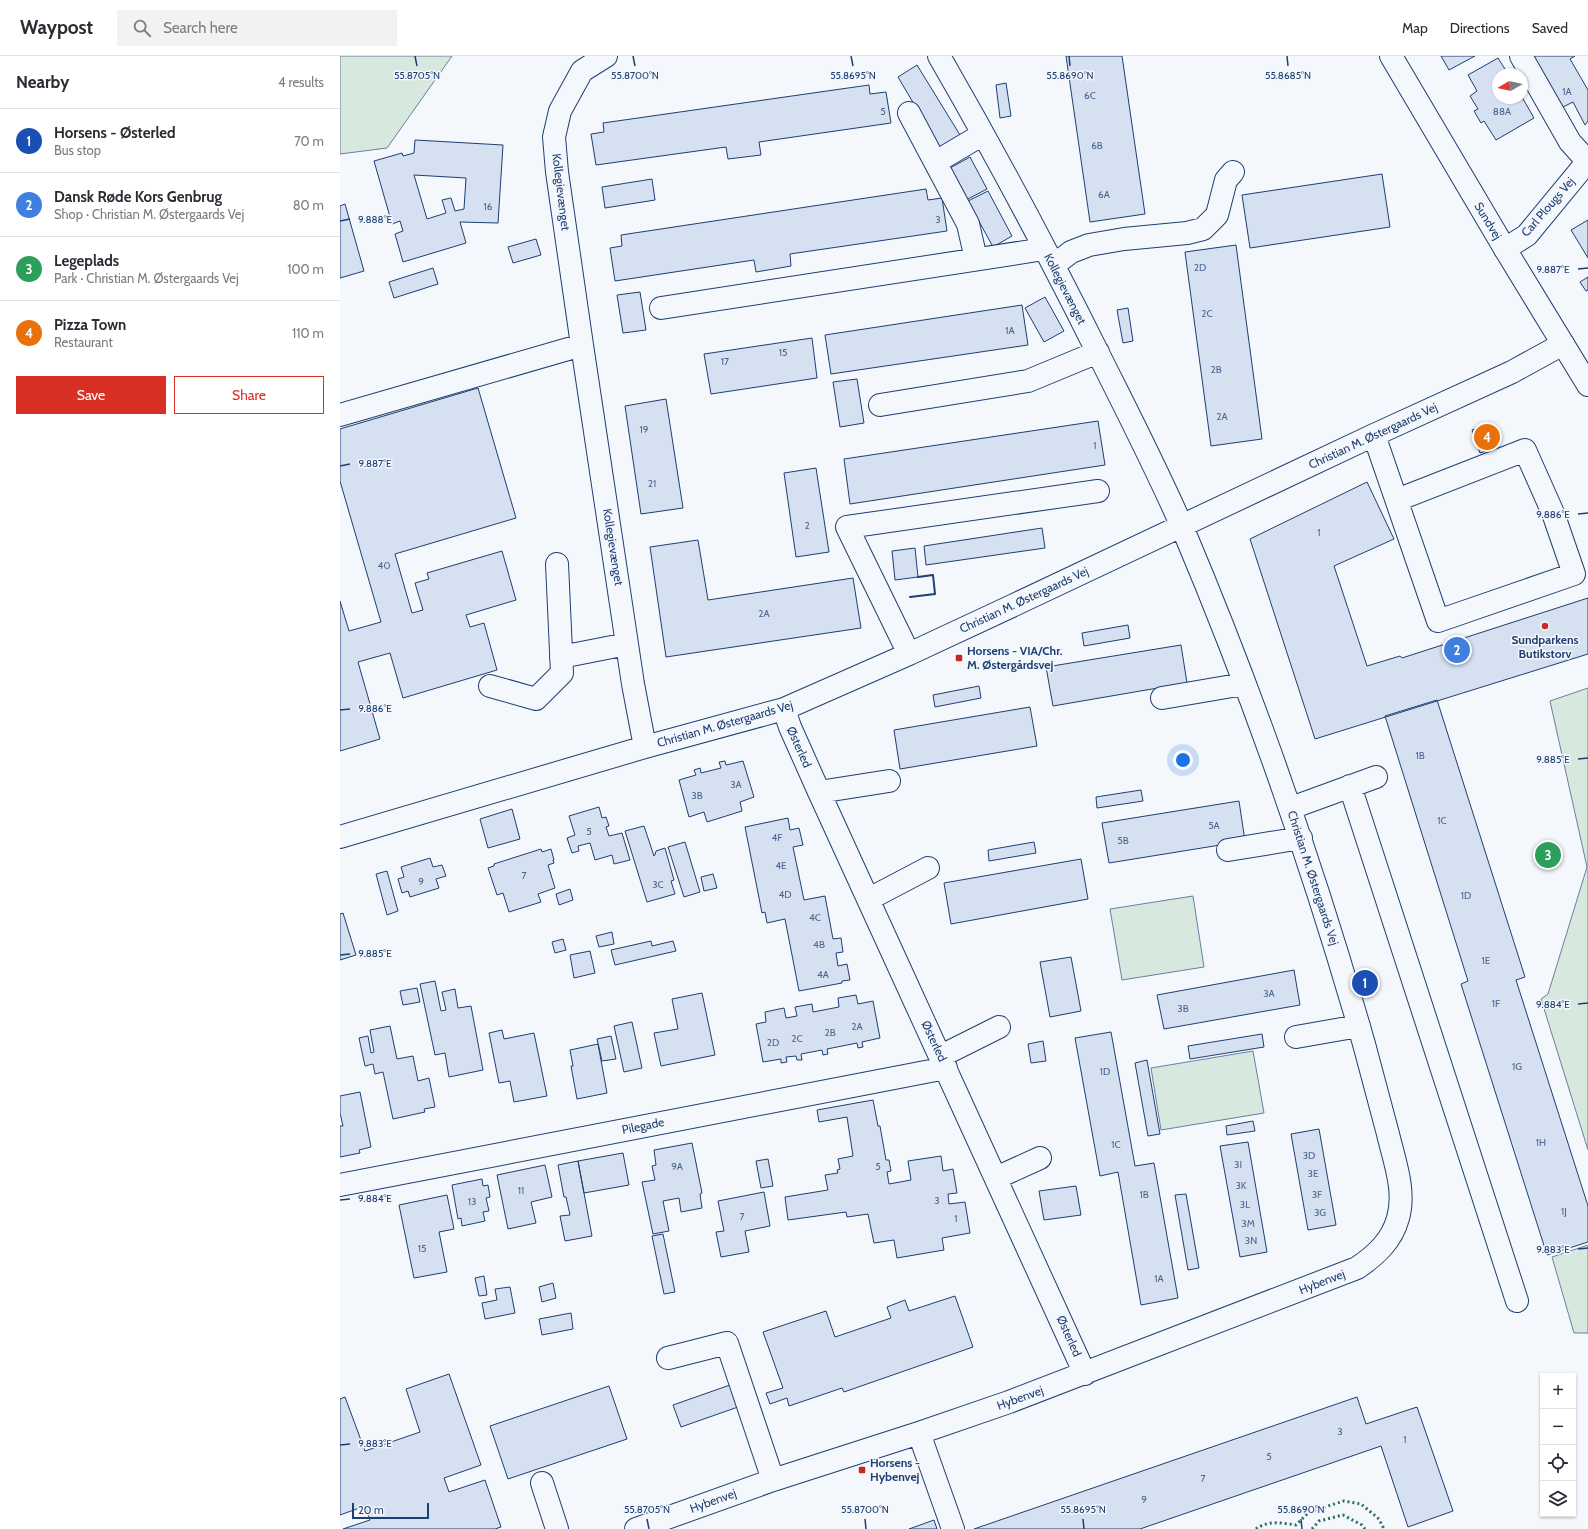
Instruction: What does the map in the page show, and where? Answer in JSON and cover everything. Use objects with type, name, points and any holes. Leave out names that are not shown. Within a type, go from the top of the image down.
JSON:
[{"type":"street","name":"Kollegievænget","points":[[606,56],[582,71],[560,111],[554,137],[556,172],[627,644],[645,747]]},
{"type":"street","name":"Kollegievænget","points":[[939,56],[1049,257],[1098,352],[1182,526]]},
{"type":"street","name":"Sundvej","points":[[1391,56],[1505,249],[1588,385]]},
{"type":"street","points":[[1520,56],[1570,142],[1588,161]]},
{"type":"street","points":[[909,113],[968,224],[976,259]]},
{"type":"street","points":[[936,162],[983,134]]},
{"type":"street","name":"Carl Plougs Vej","points":[[1505,249],[1527,235],[1588,161]]},
{"type":"street","points":[[661,308],[976,259],[1049,257],[1089,246],[1124,239],[1186,233],[1203,229],[1217,215],[1226,180],[1233,172]]},
{"type":"street","name":"Christian M. Østergaards Vej","points":[[340,837],[645,747],[784,709],[909,654],[1374,435],[1512,372],[1563,344]]},
{"type":"street","points":[[340,415],[582,345]]},
{"type":"street","points":[[880,405],[1028,381],[1098,352]]},
{"type":"street","points":[[1374,435],[1396,500],[1438,621],[1574,574],[1553,513],[1525,450],[1396,500]]},
{"type":"street","points":[[909,654],[847,527],[1098,491]]},
{"type":"street","name":"Christian M. Østergaards Vej","points":[[1182,526],[1291,808],[1359,1026],[1395,1162],[1401,1195],[1398,1219],[1389,1239]]},
{"type":"street","points":[[490,686],[536,699],[562,673],[557,564]]},
{"type":"street","points":[[561,657],[627,644]]},
{"type":"street","points":[[1162,698],[1244,684]]},
{"type":"street","name":"Østerled","points":[[784,709],[790,727],[819,792],[1085,1374]]},
{"type":"street","points":[[1291,808],[1376,777]]},
{"type":"street","points":[[819,792],[889,781]]},
{"type":"street","points":[[1350,786],[1517,1301]]},
{"type":"street","points":[[1228,850],[1301,838]]},
{"type":"street","points":[[869,899],[928,868]]},
{"type":"street","points":[[1296,1037],[1359,1026]]},
{"type":"street","name":"Pilegade","points":[[340,1185],[943,1062],[999,1027]]},
{"type":"street","points":[[996,1178],[1040,1158]]},
{"type":"street","name":"Hybenvej","points":[[636,1529],[773,1480],[1009,1402],[1085,1374],[1357,1268],[1374,1256],[1389,1239]]},
{"type":"street","points":[[668,1358],[727,1343],[773,1480]]},
{"type":"street","points":[[919,1433],[953,1529]]},
{"type":"street","points":[[542,1483],[557,1529]]},
{"type":"shaded area","points":[[340,56],[452,56],[387,148],[340,154]]},
{"type":"shaded area","points":[[1588,688],[1588,1150],[1541,999],[1548,994],[1587,867],[1550,701]]},
{"type":"shaded area","points":[[1193,896],[1204,967],[1122,980],[1110,909]]},
{"type":"shaded area","points":[[1253,1051],[1264,1113],[1161,1130],[1151,1068]]},
{"type":"shaded area","points":[[1588,1245],[1588,1333],[1574,1333],[1552,1257]]},
{"type":"building","points":[[1066,56],[1122,56],[1145,214],[1090,222]]},
{"type":"building","points":[[1441,56],[1475,56],[1449,70]]},
{"type":"building","points":[[1529,56],[1575,56],[1570,59],[1588,90],[1588,121],[1585,125],[1573,102],[1559,109]]},
{"type":"building","points":[[1498,58],[1504,68],[1492,68],[1492,104],[1526,104],[1534,118],[1496,140],[1484,121],[1481,123],[1474,111],[1478,109],[1470,96],[1477,91],[1468,75]]},
{"type":"building","points":[[917,65],[960,135],[940,148],[898,77]]},
{"type":"building","points":[[1006,83],[1011,116],[1000,118],[996,85]]},
{"type":"building","points":[[869,85],[870,94],[886,92],[891,123],[759,142],[761,155],[728,159],[726,147],[596,165],[591,134],[604,132],[603,123]]},
{"type":"building","points":[[415,140],[503,145],[498,223],[460,222],[466,243],[403,262],[395,234],[403,231],[400,221],[392,224],[374,161],[402,153],[403,156],[414,153]],"holes":[[[414,175],[466,178],[464,209],[455,211],[451,198],[442,200],[446,213],[427,219]]]},
{"type":"building","points":[[970,157],[987,189],[966,200],[950,168]]},
{"type":"building","points":[[1382,174],[1390,227],[1250,248],[1242,195]]},
{"type":"building","points":[[652,179],[655,200],[605,208],[602,187]]},
{"type":"building","points":[[926,189],[928,200],[942,198],[947,231],[790,254],[791,266],[756,272],[754,260],[615,281],[610,248],[622,246],[621,235]]},
{"type":"building","points":[[988,191],[1012,236],[993,247],[968,201]]},
{"type":"building","points":[[345,204],[364,271],[340,278],[340,206]]},
{"type":"building","points":[[1588,220],[1588,258],[1571,230]]},
{"type":"building","points":[[536,239],[541,255],[513,263],[508,247]]},
{"type":"building","points":[[1236,245],[1262,439],[1211,446],[1185,252]]},
{"type":"building","points":[[433,268],[438,284],[394,298],[389,282]]},
{"type":"building","points":[[1588,277],[1588,290],[1586,291],[1580,282]]},
{"type":"building","points":[[640,292],[646,330],[623,333],[617,295]]},
{"type":"building","points":[[1045,297],[1064,331],[1044,342],[1025,308]]},
{"type":"building","points":[[1022,305],[1028,345],[831,374],[825,335]]},
{"type":"building","points":[[1128,308],[1133,341],[1123,343],[1117,310]]},
{"type":"building","points":[[812,338],[817,378],[711,394],[704,354]]},
{"type":"building","points":[[857,379],[864,423],[840,427],[833,382]]},
{"type":"building","points":[[478,388],[516,518],[395,554],[412,613],[423,610],[415,583],[429,579],[427,573],[502,551],[516,600],[466,615],[470,627],[484,623],[497,670],[403,698],[390,653],[358,662],[380,739],[340,751],[340,601],[349,631],[381,622],[340,481],[340,429]]},
{"type":"building","points":[[666,399],[683,508],[641,514],[625,406]]},
{"type":"building","points":[[1098,421],[1105,465],[850,504],[844,459]]},
{"type":"building","points":[[1491,423],[1498,447],[1480,453],[1472,430]]},
{"type":"building","points":[[816,468],[829,552],[796,557],[784,473]]},
{"type":"building","name":"Sundparkens Butikstorv","points":[[1367,482],[1394,539],[1334,566],[1367,666],[1400,656],[1402,658],[1588,598],[1588,654],[1315,739],[1250,539]]},
{"type":"building","points":[[1042,528],[1045,548],[926,565],[924,546]]},
{"type":"building","points":[[698,540],[708,600],[853,578],[861,628],[666,657],[650,547]]},
{"type":"building","points":[[915,548],[918,577],[895,580],[892,551]]},
{"type":"building","points":[[1128,625],[1130,638],[1084,646],[1082,633]]},
{"type":"building","points":[[1181,645],[1187,683],[1053,706],[1046,667]]},
{"type":"building","points":[[979,686],[981,698],[935,707],[933,695]]},
{"type":"building","points":[[1437,700],[1525,977],[1516,980],[1588,1206],[1588,1242],[1547,1255],[1461,984],[1468,981],[1385,716]]},
{"type":"building","points":[[1030,707],[1037,746],[900,769],[894,730]]},
{"type":"building","points":[[725,761],[726,765],[743,761],[754,797],[740,802],[742,811],[707,822],[704,812],[689,817],[679,780],[696,775],[694,770],[700,768],[701,773],[721,768],[719,762]]},
{"type":"building","points":[[1141,790],[1143,801],[1097,808],[1096,797]]},
{"type":"building","points":[[1239,801],[1245,841],[1109,863],[1102,823]]},
{"type":"building","points":[[599,807],[602,818],[606,817],[609,826],[606,827],[609,836],[622,833],[630,860],[614,864],[612,855],[595,860],[590,843],[578,846],[579,851],[572,853],[567,838],[575,835],[569,816]]},
{"type":"building","points":[[512,809],[520,839],[488,848],[480,819]]},
{"type":"building","points":[[788,818],[790,830],[799,828],[803,845],[793,847],[804,900],[825,896],[833,939],[841,938],[843,952],[836,953],[838,966],[847,964],[850,980],[842,981],[842,983],[799,991],[785,919],[767,923],[765,912],[762,913],[745,827]]},
{"type":"building","points":[[644,826],[654,856],[656,851],[665,848],[674,880],[671,881],[675,894],[647,902],[625,831]]},
{"type":"building","points":[[685,842],[700,892],[684,897],[668,847]]},
{"type":"building","points":[[1034,842],[1036,853],[989,861],[988,850]]},
{"type":"building","points":[[541,849],[542,852],[551,849],[554,863],[548,865],[555,888],[538,894],[541,902],[509,912],[503,893],[497,895],[488,868],[494,866],[494,864]]},
{"type":"building","points":[[430,858],[433,867],[442,865],[446,876],[436,879],[439,888],[410,897],[408,891],[402,893],[398,879],[404,877],[401,867]]},
{"type":"building","points":[[1081,859],[1088,899],[951,924],[944,883]]},
{"type":"building","points":[[387,871],[398,911],[387,915],[376,874]]},
{"type":"building","points":[[713,874],[717,888],[704,891],[701,877]]},
{"type":"building","points":[[570,889],[573,900],[559,905],[556,894]]},
{"type":"building","points":[[343,913],[356,955],[340,960],[340,914]]},
{"type":"building","points":[[612,932],[614,944],[599,947],[596,936]]},
{"type":"building","points":[[563,939],[566,950],[555,953],[552,942]]},
{"type":"building","points":[[651,941],[652,946],[673,941],[676,951],[615,965],[611,950]]},
{"type":"building","points":[[590,951],[595,973],[574,978],[570,955]]},
{"type":"building","points":[[1071,957],[1081,1011],[1050,1017],[1040,962]]},
{"type":"building","points":[[1294,970],[1300,1005],[1164,1029],[1157,995]]},
{"type":"building","points":[[435,981],[441,1011],[446,1010],[442,992],[455,989],[458,1008],[471,1006],[483,1070],[449,1077],[445,1053],[435,1055],[420,984]]},
{"type":"building","points":[[417,988],[420,1002],[403,1005],[400,991]]},
{"type":"building","points":[[702,993],[715,1055],[661,1066],[654,1033],[678,1029],[672,999]]},
{"type":"building","points":[[856,995],[858,1004],[873,1001],[880,1038],[862,1042],[863,1047],[858,1048],[857,1043],[827,1049],[828,1054],[823,1055],[822,1050],[801,1054],[802,1060],[797,1060],[796,1056],[786,1057],[787,1062],[781,1063],[781,1059],[763,1062],[756,1024],[766,1022],[765,1012],[784,1008],[786,1018],[797,1016],[795,1007],[812,1004],[813,1012],[839,1007],[838,998]]},
{"type":"building","points":[[632,1022],[642,1068],[624,1072],[614,1026]]},
{"type":"building","points":[[390,1026],[397,1059],[413,1056],[418,1081],[429,1078],[435,1107],[424,1109],[425,1112],[393,1119],[383,1072],[375,1074],[373,1064],[365,1066],[359,1038],[368,1036],[371,1053],[374,1052],[370,1030]]},
{"type":"building","points":[[502,1030],[504,1039],[534,1033],[547,1096],[514,1102],[510,1081],[499,1083],[489,1033]]},
{"type":"building","points":[[1111,1032],[1135,1166],[1154,1163],[1178,1298],[1141,1305],[1118,1172],[1100,1176],[1075,1038]]},
{"type":"building","points":[[1262,1034],[1264,1047],[1190,1059],[1188,1046]]},
{"type":"building","points":[[611,1036],[616,1059],[602,1061],[597,1039]]},
{"type":"building","points":[[1043,1041],[1046,1061],[1031,1063],[1028,1044]]},
{"type":"building","points":[[598,1044],[607,1093],[577,1099],[571,1066],[573,1066],[570,1050]]},
{"type":"building","points":[[1147,1060],[1160,1134],[1148,1136],[1135,1063]]},
{"type":"building","points":[[360,1092],[371,1147],[359,1150],[360,1153],[340,1157],[340,1126],[343,1126],[340,1113],[340,1096]]},
{"type":"building","points":[[873,1100],[878,1126],[880,1126],[886,1160],[889,1160],[891,1171],[887,1172],[889,1184],[911,1180],[908,1161],[941,1156],[943,1171],[953,1169],[957,1193],[948,1194],[949,1204],[965,1202],[970,1233],[942,1238],[944,1250],[897,1258],[894,1240],[874,1243],[868,1214],[847,1217],[846,1212],[788,1220],[785,1197],[828,1190],[825,1175],[838,1173],[837,1170],[840,1169],[838,1159],[853,1156],[847,1117],[819,1122],[817,1110]]},
{"type":"building","points":[[1253,1121],[1255,1131],[1227,1135],[1226,1126]]},
{"type":"building","points":[[1319,1129],[1336,1225],[1308,1230],[1291,1134]]},
{"type":"building","points":[[1248,1142],[1267,1252],[1240,1257],[1220,1146]]},
{"type":"building","points":[[692,1143],[702,1193],[700,1194],[702,1208],[681,1212],[679,1198],[663,1201],[669,1231],[653,1234],[642,1182],[655,1180],[652,1166],[656,1165],[654,1150]]},
{"type":"building","points":[[623,1153],[629,1185],[584,1193],[578,1161]]},
{"type":"building","points":[[768,1159],[773,1186],[761,1188],[756,1161]]},
{"type":"building","points":[[578,1161],[592,1236],[565,1241],[560,1216],[570,1215],[566,1197],[564,1197],[558,1165]]},
{"type":"building","points":[[545,1165],[552,1197],[531,1202],[536,1223],[508,1229],[497,1175]]},
{"type":"building","points":[[482,1179],[483,1186],[488,1185],[490,1197],[486,1198],[489,1211],[483,1212],[485,1221],[462,1226],[461,1218],[458,1219],[452,1185]]},
{"type":"building","points":[[1076,1186],[1081,1215],[1044,1220],[1039,1191]]},
{"type":"building","points":[[764,1192],[770,1226],[745,1231],[749,1252],[721,1257],[716,1232],[724,1231],[718,1201]]},
{"type":"building","points":[[1186,1194],[1199,1268],[1188,1270],[1175,1195]]},
{"type":"building","points":[[447,1195],[454,1229],[439,1232],[447,1272],[414,1278],[399,1205]]},
{"type":"building","points":[[663,1234],[675,1292],[664,1294],[652,1236]]},
{"type":"building","points":[[484,1276],[487,1295],[479,1296],[475,1278]]},
{"type":"building","points":[[553,1283],[556,1298],[542,1302],[539,1287]]},
{"type":"building","points":[[510,1287],[515,1313],[485,1319],[482,1303],[497,1300],[495,1289]]},
{"type":"building","points":[[955,1296],[973,1347],[844,1392],[842,1388],[789,1406],[787,1398],[770,1404],[766,1393],[783,1388],[763,1332],[826,1311],[835,1337],[891,1318],[887,1307],[905,1300],[909,1311]]},
{"type":"building","points":[[571,1313],[573,1329],[542,1335],[539,1319]]},
{"type":"building","points":[[449,1374],[481,1465],[444,1478],[449,1492],[485,1480],[501,1527],[495,1529],[343,1529],[370,1520],[365,1506],[340,1515],[340,1399],[345,1397],[365,1451],[420,1432],[406,1389]]},
{"type":"building","points":[[730,1385],[738,1407],[681,1427],[673,1405]]},
{"type":"building","points":[[609,1386],[627,1439],[508,1479],[490,1426]]},
{"type":"building","points":[[1357,1397],[1366,1424],[1417,1407],[1453,1511],[1408,1527],[1381,1446],[1140,1529],[974,1529]]},
{"type":"building","points":[[934,1520],[937,1529],[909,1529]]},
{"type":"hedge","points":[[1256,1529],[1270,1523],[1296,1525],[1309,1512],[1344,1501],[1361,1504],[1379,1519],[1384,1529]]},
{"type":"hedge","points":[[1312,1529],[1319,1521],[1343,1515],[1362,1525],[1365,1529]]},
{"type":"wall","points":[[910,597],[935,594],[933,575],[918,577]]},
{"type":"place","name":"Pizza Town","points":[[1487,437]]},
{"type":"place","name":"Sundparkens Butikstorv","points":[[1545,626]]},
{"type":"place","name":"Dansk Røde Kors Genbrug","points":[[1457,650]]},
{"type":"place","name":"Horsens - VIA/Chr. M. Østergårdsvej","points":[[959,658]]},
{"type":"place","name":"Legeplads","points":[[1548,855]]},
{"type":"place","name":"Horsens - Østerled","points":[[1365,983]]},
{"type":"place","name":"Horsens - Hybenvej","points":[[862,1470]]}]
